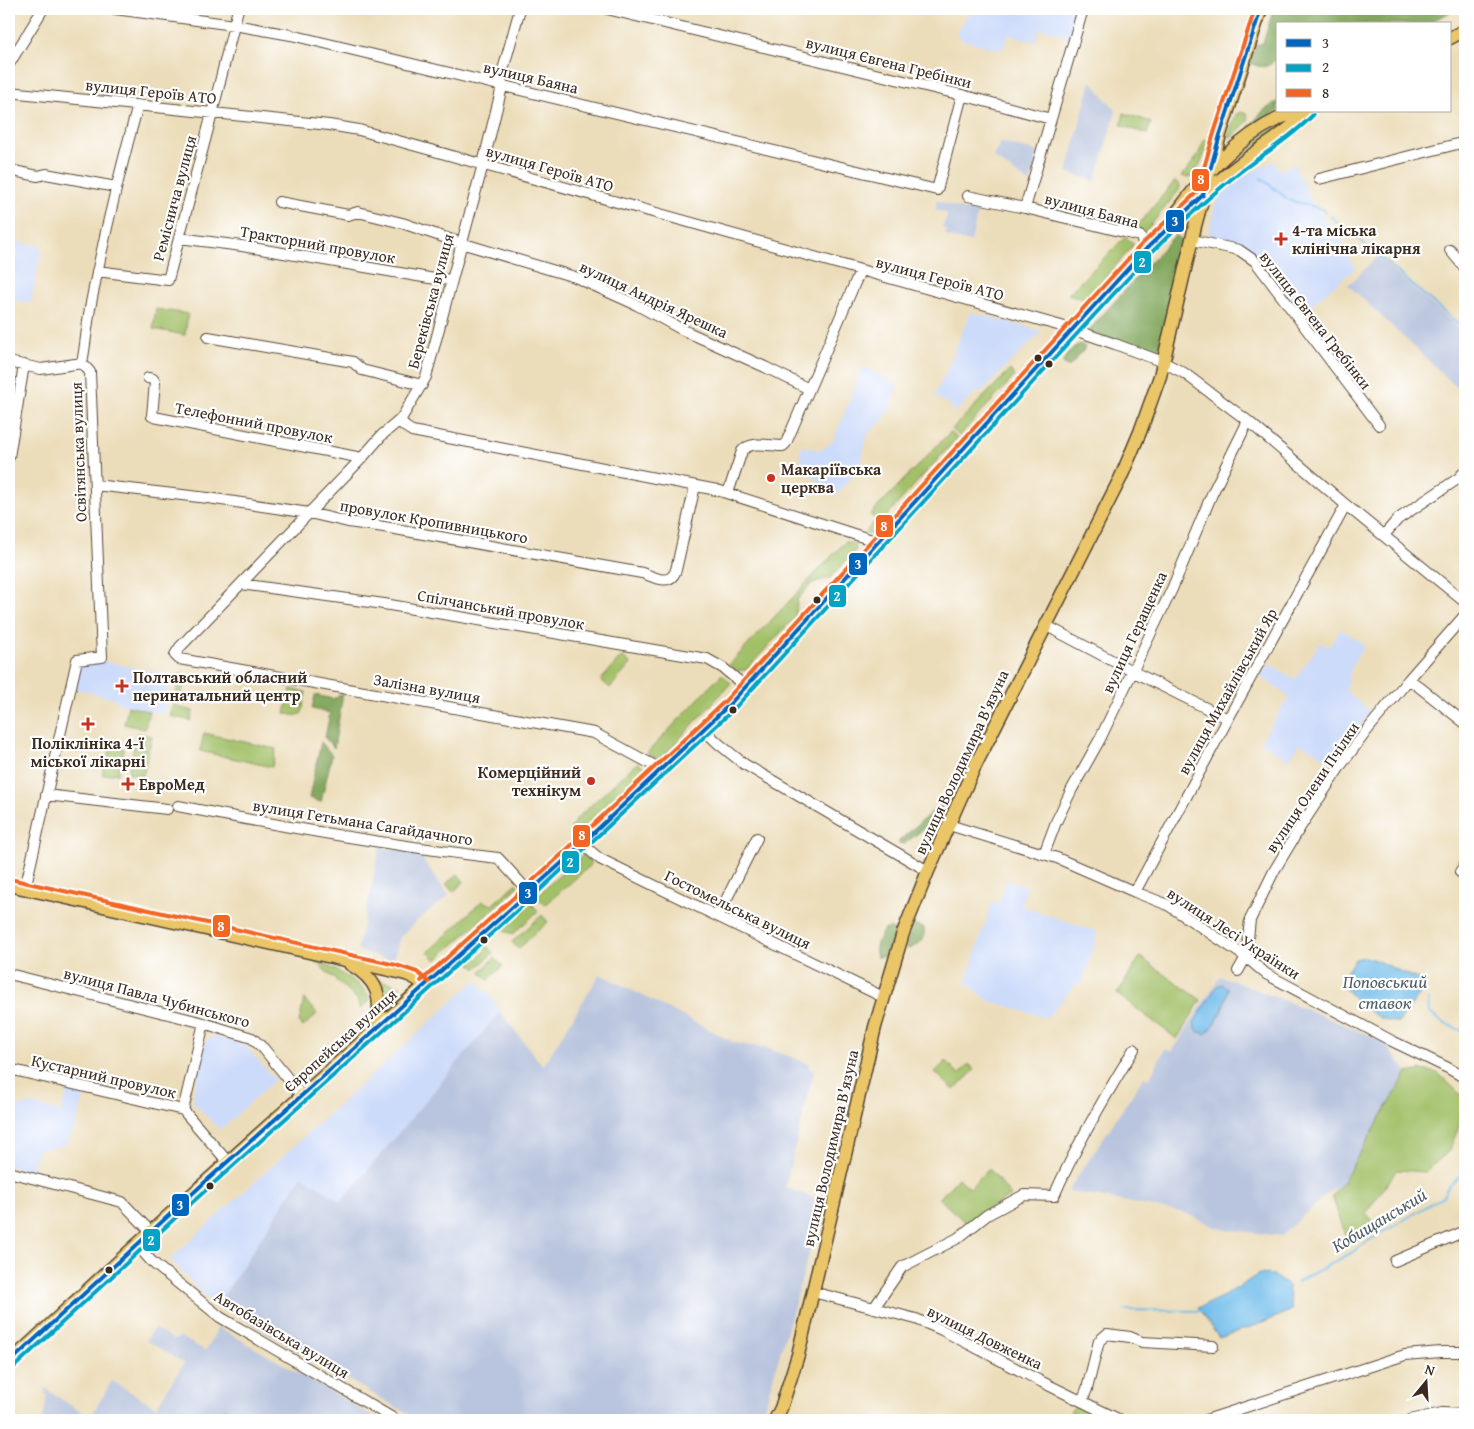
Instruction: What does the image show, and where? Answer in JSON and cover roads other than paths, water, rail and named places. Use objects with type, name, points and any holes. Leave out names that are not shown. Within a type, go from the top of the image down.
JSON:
[{"type":"main road","name":"вулиця Володимира В'язуна","points":[[776,1420],[791,1380],[883,997],[903,933],[928,871],[974,768],[1121,477],[1140,432],[1160,376],[1203,195],[1220,135],[1261,9]]},
{"type":"main road","points":[[1452,37],[1465,30]]},
{"type":"main road","name":"Європейська вулиця","points":[[1161,234],[1210,170],[1254,134],[1280,118],[1299,112]]},
{"type":"main road","name":"Європейська вулиця","points":[[9,1363],[659,772],[746,686],[1146,249],[1203,195],[1243,162],[1300,120],[1307,112]]},
{"type":"main road","points":[[9,885],[394,971],[419,979],[425,986]]},
{"type":"main road","points":[[342,959],[360,971],[375,987],[379,999],[378,1028]]},
{"type":"street","points":[[9,64],[43,9]]},
{"type":"street","name":"вулиця Баяна","points":[[115,9],[234,25],[291,36],[937,190],[962,94]]},
{"type":"street","name":"Реміснича вулиця","points":[[97,271],[168,280],[213,112],[238,9]]},
{"type":"street","name":"Береківська вулиця","points":[[179,659],[175,655],[178,649],[382,435],[401,419],[422,385],[426,377],[483,164],[501,91],[501,77],[520,9]]},
{"type":"street","name":"вулиця Євгена Гребінки","points":[[607,9],[962,94],[1051,119]]},
{"type":"street","points":[[1051,119],[1083,9]]},
{"type":"street","name":"вулиця Героїв АТО","points":[[9,92],[213,112],[344,128],[483,164],[1072,329],[1115,344],[1163,362],[1184,373],[1248,421],[1346,505],[1465,602]]},
{"type":"street","name":"Освітянська вулиця","points":[[46,795],[77,660],[102,657],[90,372],[82,363],[97,271],[116,186],[138,105]]},
{"type":"street","name":"вулиця Баяна","points":[[1025,208],[1051,119]]},
{"type":"street","points":[[1319,179],[1465,142]]},
{"type":"street","points":[[9,170],[38,176],[46,174],[116,186]]},
{"type":"street","name":"вулиця Баяна","points":[[968,196],[1140,236],[1146,249]]},
{"type":"street","name":"вулиця Андрія Ярешка","points":[[279,202],[348,215],[358,212],[402,223],[574,277],[637,305],[683,330],[809,389]]},
{"type":"street","name":"Тракторний провулок","points":[[179,238],[242,246],[429,278],[452,280]]},
{"type":"street","name":"вулиця Євгена Гребінки","points":[[1192,240],[1240,250],[1255,261],[1379,425]]},
{"type":"street","points":[[1450,250],[1465,268]]},
{"type":"street","points":[[728,493],[744,448],[754,445],[783,446],[786,443],[860,271]]},
{"type":"street","points":[[208,337],[353,362],[362,370],[422,385]]},
{"type":"street","points":[[9,362],[41,368],[82,363]]},
{"type":"street","points":[[9,457],[24,365]]},
{"type":"street","name":"Телефонний провулок","points":[[148,378],[155,382],[152,416],[157,418],[362,458]]},
{"type":"street","points":[[401,419],[404,426],[412,431],[728,493],[869,539],[875,545]]},
{"type":"street","name":"вулиця Геращенка","points":[[1044,854],[1056,822],[1100,739],[1172,589],[1212,494],[1248,421]]},
{"type":"street","points":[[1384,535],[1398,519],[1459,478],[1465,471]]},
{"type":"street","name":"провулок Кропивницького","points":[[95,484],[309,513],[348,522],[642,573],[667,580],[672,577],[676,570],[695,486]]},
{"type":"street","name":"вулиця Михайлівський Яр","points":[[1135,892],[1346,505]]},
{"type":"street","name":"Спілчанський провулок","points":[[241,584],[384,604],[707,659],[723,668],[746,686]]},
{"type":"street","name":"вулиця Олени Пчілки","points":[[1238,971],[1246,957],[1250,920],[1274,871],[1296,833],[1341,765],[1409,679],[1465,615]]},
{"type":"street","points":[[1045,625],[1228,719]]},
{"type":"street","name":"Залізна вулиця","points":[[179,659],[594,733],[652,765],[659,772]]},
{"type":"street","points":[[1409,679],[1465,723]]},
{"type":"street","points":[[703,729],[744,764],[928,871]]},
{"type":"street","points":[[25,889],[46,795],[167,809]]},
{"type":"street","name":"вулиця Гетьмана Сагайдачного","points":[[178,806],[318,832],[498,858],[529,892]]},
{"type":"street","name":"вулиця Лесі Українки","points":[[949,825],[1057,858],[1168,905],[1246,957],[1266,974],[1293,990],[1465,1078]]},
{"type":"street","points":[[718,916],[757,838]]},
{"type":"street","name":"Гостомельська вулиця","points":[[582,844],[600,858],[883,997]]},
{"type":"street","name":"вулиця Павла Чубинського","points":[[9,974],[204,1023],[252,1038],[302,1096]]},
{"type":"street","points":[[184,1110],[204,1023]]},
{"type":"street","points":[[874,1308],[902,1267],[958,1238],[987,1216],[1024,1195],[1054,1196],[1062,1176],[1134,1049]]},
{"type":"street","name":"Кустарний провулок","points":[[9,1069],[184,1110],[228,1162]]},
{"type":"street","points":[[9,1172],[122,1202],[151,1232]]},
{"type":"street","points":[[1395,1260],[1465,1231]]},
{"type":"street","name":"Автобазівська вулиця","points":[[137,1245],[152,1262],[220,1317],[396,1420]]},
{"type":"street","name":"вулиця Довженка","points":[[813,1292],[916,1319],[942,1330],[1120,1420]]},
{"type":"street","points":[[1082,1401],[1087,1389],[1099,1341],[1107,1334],[1130,1337],[1142,1342],[1213,1346]]},
{"type":"street","points":[[1206,1420],[1405,1355],[1465,1352]]},
{"type":"street","points":[[1410,1420],[1442,1413],[1465,1414]]},
{"type":"water","name":"Поповський ставок","points":[[1365,957],[1424,982],[1425,988],[1399,1022],[1391,1022],[1375,1015],[1360,1004],[1342,985],[1342,978],[1355,959]]},
{"type":"water","points":[[1221,984],[1228,988],[1217,1020],[1205,1034],[1197,1031],[1194,1023],[1217,986]]},
{"type":"water","points":[[1259,1274],[1273,1275],[1288,1286],[1292,1310],[1265,1322],[1219,1338],[1198,1308],[1224,1296]]},
{"type":"water","points":[[224,1409],[227,1409],[250,1420],[217,1420]]},
{"type":"waterway","points":[[1261,178],[1289,200],[1322,209],[1325,212]]},
{"type":"waterway","points":[[1330,216],[1465,330]]},
{"type":"waterway","points":[[1428,1000],[1429,1012],[1441,1022],[1465,1032]]},
{"type":"waterway","name":"Кобищанський","points":[[1297,1282],[1353,1252],[1444,1196],[1445,1192],[1460,1176],[1465,1182]]},
{"type":"waterway","name":"Кобищанський","points":[[1124,1310],[1201,1311]]},
{"type":"place","name":"4-та міська клінічна лікарня","points":[[1281,239]]},
{"type":"place","name":"Макаріївська церква","points":[[771,478]]},
{"type":"place","name":"Полтавський обласний перинатальний центр","points":[[122,686]]},
{"type":"place","name":"Поліклініка 4-ї міської лікарні","points":[[88,724]]},
{"type":"place","name":"Комерційний технікум","points":[[591,781]]},
{"type":"place","name":"ЕвроМед","points":[[128,784]]}]
